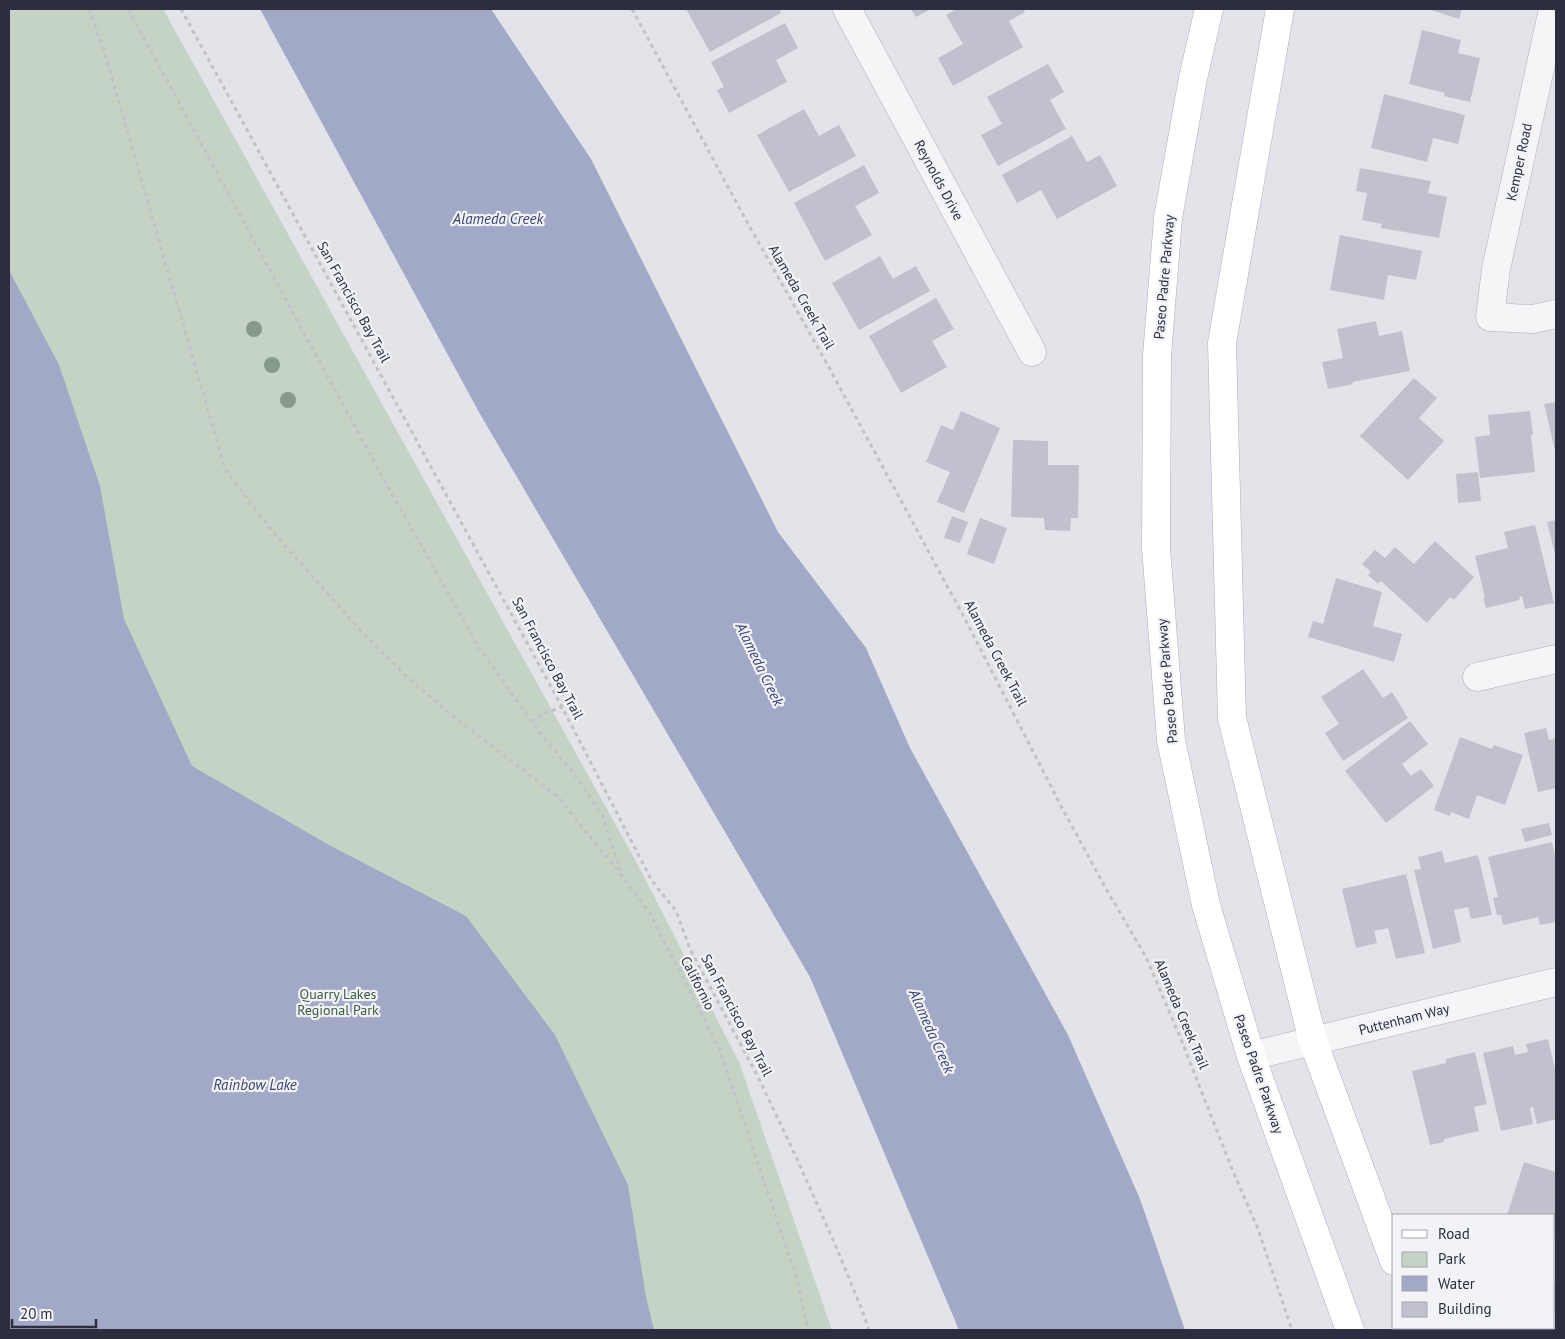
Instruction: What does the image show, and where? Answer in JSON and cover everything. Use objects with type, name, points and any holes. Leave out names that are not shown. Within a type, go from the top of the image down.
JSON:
[{"type":"main road","name":"Paseo Padre Parkway","points":[[1209,9],[1193,78],[1168,218],[1157,356],[1156,548],[1171,740],[1206,905],[1251,1056],[1350,1330]]},
{"type":"main road","points":[[1280,9],[1222,343],[1232,718],[1313,1041],[1392,1256]]},
{"type":"street","name":"Reynolds Drive","points":[[847,9],[1032,352]]},
{"type":"street","name":"Kemper Road","points":[[1553,9],[1496,269],[1490,316],[1533,319],[1556,314]]},
{"type":"street","points":[[1477,677],[1556,659]]},
{"type":"street","name":"Puttenham Way","points":[[1251,1056],[1556,982]]},
{"type":"path","name":"Californio","points":[[89,9],[105,54],[225,469],[272,531],[362,632],[406,676],[454,717],[558,797],[649,912],[719,1048],[797,1280],[808,1330]]},
{"type":"path","points":[[128,9],[383,478],[478,646],[531,722],[578,779],[602,815],[622,876]]},
{"type":"path","name":"San Francisco Bay Trail","points":[[181,9],[562,707],[652,881],[676,911],[690,949],[760,1081],[798,1161],[837,1249],[869,1330]]},
{"type":"path","name":"Alameda Creek Trail","points":[[632,9],[965,619],[1105,887],[1146,957],[1258,1229],[1292,1330]]},
{"type":"path","points":[[531,722],[562,707]]},
{"type":"green space","name":"Quarry Lakes Regional Park","points":[[9,9],[163,9],[638,865],[739,1062],[832,1330],[9,1330]]},
{"type":"water","name":"Alameda Creek","points":[[260,9],[491,9],[591,159],[778,532],[866,648],[910,748],[1068,1035],[1140,1199],[1185,1330],[959,1330],[810,977],[480,414]]},
{"type":"water","name":"Rainbow Lake","points":[[9,270],[59,365],[100,486],[124,619],[192,766],[329,845],[466,916],[555,1035],[628,1185],[646,1297],[654,1330],[9,1330]]},
{"type":"building","points":[[686,9],[779,9],[781,13],[710,52]]},
{"type":"building","points":[[911,9],[931,9],[916,17]]},
{"type":"building","points":[[957,9],[1023,9],[1025,12],[1009,21],[1023,47],[953,86],[938,58],[963,44],[946,15]]},
{"type":"building","points":[[1428,9],[1462,9],[1459,19]]},
{"type":"building","points":[[785,23],[798,48],[776,60],[787,82],[729,113],[717,90],[724,87],[711,62]]},
{"type":"building","points":[[1422,30],[1461,40],[1458,53],[1480,58],[1470,102],[1444,96],[1445,93],[1409,84]]},
{"type":"building","points":[[1048,64],[1064,92],[1050,100],[1066,129],[998,166],[981,135],[1002,124],[987,97]]},
{"type":"building","points":[[1384,94],[1465,115],[1458,144],[1433,138],[1427,162],[1371,148]]},
{"type":"building","points":[[804,109],[819,136],[839,125],[856,156],[789,192],[757,135]]},
{"type":"building","points":[[1072,136],[1087,162],[1100,155],[1117,186],[1057,219],[1041,190],[1017,203],[1002,175]]},
{"type":"building","points":[[864,165],[879,193],[855,206],[872,235],[825,261],[794,203]]},
{"type":"building","points":[[1360,168],[1431,181],[1428,193],[1447,197],[1439,238],[1381,228],[1382,224],[1362,220],[1367,193],[1356,191]]},
{"type":"building","points":[[1340,235],[1422,251],[1416,280],[1388,275],[1384,300],[1330,290]]},
{"type":"building","points":[[880,256],[893,279],[916,266],[930,291],[859,330],[832,283]]},
{"type":"building","points":[[936,298],[954,329],[932,341],[947,367],[901,393],[869,336]]},
{"type":"building","points":[[1376,321],[1379,336],[1402,331],[1410,371],[1352,382],[1353,384],[1328,389],[1322,362],[1343,358],[1337,329]]},
{"type":"building","points":[[1414,378],[1437,398],[1419,418],[1444,441],[1408,480],[1360,436]]},
{"type":"building","points":[[1556,402],[1556,455],[1544,404]]},
{"type":"building","points":[[961,411],[1000,428],[964,513],[937,502],[950,472],[926,462],[941,425],[953,430]]},
{"type":"building","points":[[1530,411],[1535,472],[1480,478],[1475,437],[1490,435],[1488,415]]},
{"type":"building","points":[[1013,440],[1048,441],[1048,465],[1079,465],[1078,518],[1071,518],[1070,531],[1045,530],[1044,518],[1011,517]]},
{"type":"building","points":[[1478,472],[1481,501],[1458,503],[1456,474]]},
{"type":"building","points":[[952,516],[968,522],[960,543],[944,538]]},
{"type":"building","points":[[980,518],[1007,528],[994,564],[967,554]]},
{"type":"building","points":[[1556,520],[1556,558],[1547,522]]},
{"type":"building","points":[[1535,525],[1554,603],[1525,609],[1522,596],[1519,597],[1520,600],[1486,608],[1475,556],[1508,548],[1504,532]]},
{"type":"building","points":[[1435,541],[1474,577],[1454,600],[1450,597],[1427,623],[1381,581],[1378,584],[1368,575],[1371,572],[1362,564],[1375,550],[1385,558],[1395,547],[1414,564]]},
{"type":"building","points":[[1336,578],[1382,592],[1373,626],[1402,634],[1394,662],[1308,637],[1313,621],[1323,624]]},
{"type":"building","points":[[1363,669],[1383,698],[1392,692],[1408,718],[1343,761],[1325,733],[1339,724],[1321,697]]},
{"type":"building","points":[[1410,721],[1428,744],[1402,764],[1411,776],[1421,769],[1434,786],[1386,823],[1345,771]]},
{"type":"building","points":[[1546,728],[1549,740],[1556,738],[1556,788],[1538,792],[1524,733]]},
{"type":"building","points":[[1460,737],[1492,749],[1494,745],[1523,755],[1505,805],[1477,795],[1469,819],[1451,812],[1450,816],[1434,810]]},
{"type":"building","points":[[1549,823],[1552,835],[1525,842],[1521,829]]},
{"type":"building","points":[[1552,842],[1556,860],[1556,922],[1540,925],[1538,917],[1503,925],[1501,915],[1497,915],[1493,898],[1498,897],[1488,857]]},
{"type":"building","points":[[1442,851],[1445,863],[1478,855],[1492,915],[1471,919],[1468,907],[1454,910],[1461,942],[1433,949],[1414,870],[1421,869],[1418,857]]},
{"type":"building","points":[[1406,874],[1425,953],[1396,959],[1388,928],[1374,931],[1377,943],[1356,948],[1342,889]]},
{"type":"building","points":[[1548,1039],[1556,1073],[1556,1119],[1537,1124],[1533,1107],[1530,1108],[1533,1124],[1501,1131],[1483,1053],[1513,1046],[1515,1055],[1528,1052],[1526,1044]]},
{"type":"building","points":[[1475,1052],[1487,1104],[1474,1107],[1479,1131],[1444,1139],[1444,1142],[1430,1145],[1412,1071],[1446,1063],[1446,1059]]},
{"type":"building","points":[[1524,1162],[1556,1172],[1556,1239],[1555,1214],[1507,1214]]},
{"type":"building","points":[[1555,1282],[1556,1282],[1555,1312]]}]
